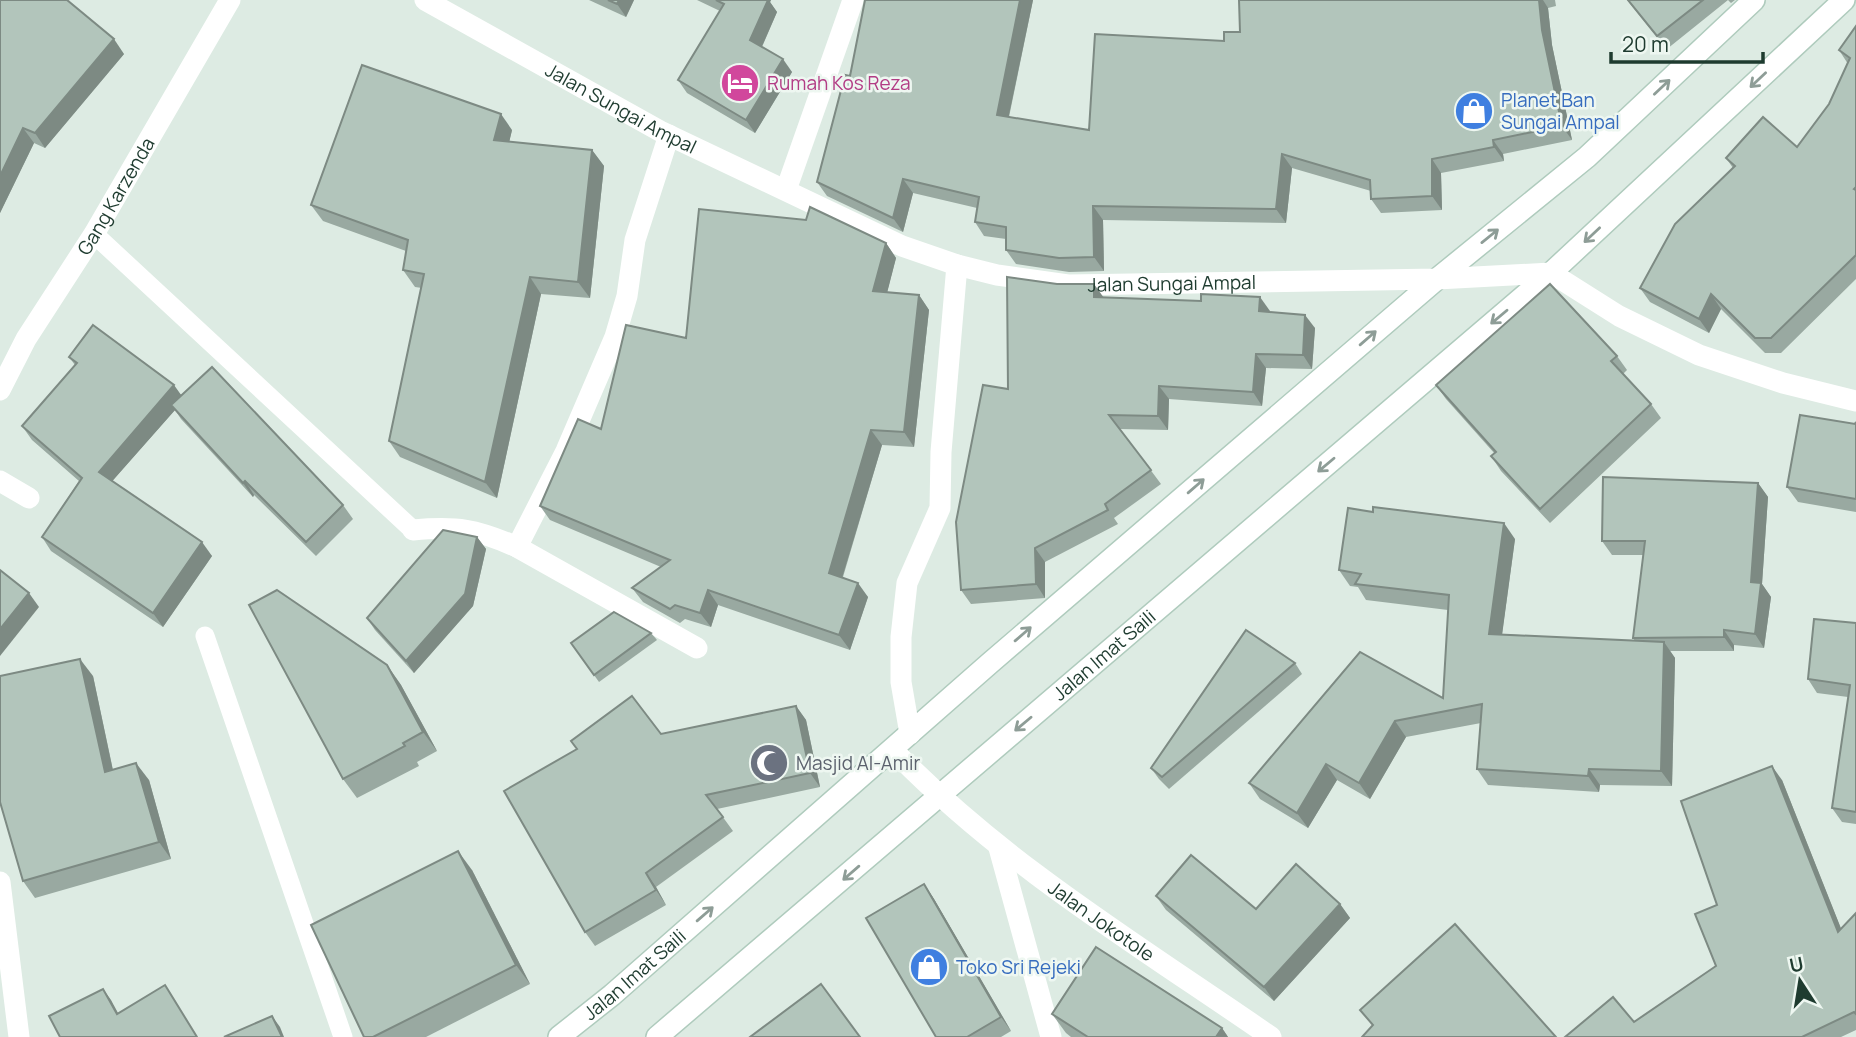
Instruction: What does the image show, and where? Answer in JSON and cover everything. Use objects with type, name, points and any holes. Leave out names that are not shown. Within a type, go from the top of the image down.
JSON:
[{"type":"street","name":"Gang Karzenda","points":[[0,390],[26,339],[94,234],[230,0]]},
{"type":"street","name":"Jalan Sungai Ampal","points":[[425,0],[669,135],[902,246],[957,265],[997,275],[1068,285],[1437,279],[1551,273]]},
{"type":"street","points":[[786,190],[853,0]]},
{"type":"street","points":[[1437,279],[1587,157],[1754,0]]},
{"type":"street","points":[[1844,0],[1551,273],[1619,316],[1699,355],[1783,383],[1856,401]]},
{"type":"street","points":[[517,547],[566,451],[615,337],[627,296],[635,240],[669,135]]},
{"type":"street","points":[[910,734],[901,682],[901,637],[906,583],[940,508],[941,452],[957,265]]},
{"type":"street","name":"Jalan Imat Saili","points":[[657,1037],[1551,273]]},
{"type":"street","name":"Jalan Imat Saili","points":[[559,1037],[612,995],[1437,279]]},
{"type":"street","points":[[0,481],[29,499]]},
{"type":"street","points":[[412,530],[453,526],[489,535],[517,547],[697,648]]},
{"type":"street","name":"Jalan Jokotole","points":[[893,750],[938,796],[999,848],[1271,1037]]},
{"type":"street","points":[[999,848],[1051,1037]]},
{"type":"street","points":[[0,882],[19,1037]]},
{"type":"lane","points":[[94,234],[412,530]]},
{"type":"lane","points":[[205,636],[343,1037]]},
{"type":"building","points":[[0,0],[67,0],[114,39],[35,133],[23,128],[0,176]]},
{"type":"building","name":"Rumah Kos Reza","points":[[716,0],[768,0],[750,40],[783,59],[746,120],[678,80],[724,4]]},
{"type":"building","points":[[865,0],[1020,0],[997,115],[1089,130],[1095,34],[1224,41],[1224,32],[1240,32],[1239,0],[1539,0],[1542,30],[1562,126],[1493,140],[1494,147],[1432,159],[1432,196],[1371,199],[1370,180],[1282,154],[1276,209],[1093,206],[1094,257],[1059,258],[1006,250],[1006,227],[975,222],[979,197],[903,179],[893,218],[817,182],[845,75],[850,76]]},
{"type":"building","points":[[1628,0],[1703,0],[1657,36]]},
{"type":"building","points":[[1856,26],[1856,255],[1771,338],[1755,338],[1711,294],[1699,319],[1640,288],[1675,224],[1735,166],[1726,158],[1763,117],[1797,147],[1829,104],[1850,58],[1839,50]]},
{"type":"building","points":[[362,65],[501,114],[494,140],[592,150],[578,282],[530,277],[485,482],[389,441],[424,274],[403,270],[408,240],[311,205]]},
{"type":"building","points":[[810,207],[886,243],[873,291],[919,295],[904,432],[871,430],[829,573],[858,583],[839,635],[708,590],[700,613],[675,605],[670,609],[632,588],[670,560],[540,506],[578,419],[601,429],[626,325],[686,338],[699,209],[806,220]]},
{"type":"building","points":[[1007,277],[1057,284],[1094,284],[1094,297],[1201,301],[1201,294],[1260,297],[1259,311],[1305,315],[1303,355],[1256,354],[1253,392],[1159,386],[1158,416],[1109,415],[1151,470],[1105,504],[1108,510],[1035,548],[1036,584],[961,590],[956,522],[983,385],[1008,389]]},
{"type":"building","points":[[1550,284],[1617,356],[1611,361],[1651,404],[1540,509],[1491,456],[1496,452],[1436,385]]},
{"type":"building","points":[[93,325],[174,385],[99,472],[202,542],[153,613],[42,537],[82,478],[22,426],[77,363],[69,357]]},
{"type":"building","points":[[212,367],[343,505],[306,542],[245,481],[243,483],[171,405]]},
{"type":"building","points":[[1800,415],[1855,424],[1856,422],[1856,499],[1787,487]]},
{"type":"building","points":[[1603,477],[1758,483],[1751,582],[1761,583],[1755,634],[1724,630],[1724,637],[1633,638],[1645,541],[1602,541]]},
{"type":"building","points":[[1373,507],[1504,523],[1489,634],[1664,642],[1661,771],[1589,769],[1588,776],[1477,769],[1482,704],[1395,721],[1359,783],[1326,764],[1297,813],[1249,783],[1360,652],[1443,698],[1449,595],[1355,584],[1361,574],[1339,570],[1348,508],[1373,512]]},
{"type":"building","points":[[443,530],[477,537],[465,594],[406,661],[367,618]]},
{"type":"building","points":[[0,570],[29,593],[0,629]]},
{"type":"building","points":[[277,590],[387,665],[423,732],[403,743],[405,746],[343,779],[249,605]]},
{"type":"building","points":[[614,612],[651,633],[594,675],[571,643]]},
{"type":"building","points":[[1814,619],[1856,623],[1856,812],[1832,808],[1850,685],[1808,679]]},
{"type":"building","points":[[1246,630],[1295,663],[1162,777],[1151,768]]},
{"type":"building","points":[[80,659],[105,772],[136,763],[159,842],[23,881],[0,802],[0,676]]},
{"type":"building","points":[[632,696],[661,734],[796,706],[810,773],[706,795],[723,817],[646,873],[656,890],[585,932],[504,791],[577,749],[571,741]]},
{"type":"building","points":[[1772,766],[1838,932],[1856,913],[1856,1014],[1854,1012],[1802,1037],[1565,1037],[1613,997],[1634,1022],[1716,966],[1695,914],[1717,905],[1681,801]]},
{"type":"building","points":[[458,851],[516,965],[373,1037],[364,1037],[311,925]]},
{"type":"building","points":[[1191,855],[1256,909],[1296,864],[1340,904],[1264,987],[1156,896]]},
{"type":"building","points":[[924,884],[1001,1017],[967,1037],[936,1037],[866,918]]},
{"type":"building","points":[[1455,924],[1556,1037],[1362,1037],[1373,1025],[1360,1010]]},
{"type":"building","points":[[1096,947],[1222,1028],[1216,1037],[1088,1037],[1052,1014]]},
{"type":"building","points":[[821,984],[860,1037],[750,1037]]},
{"type":"building","points":[[165,985],[197,1037],[60,1037],[49,1016],[103,989],[117,1014]]},
{"type":"building","points":[[272,1016],[282,1037],[224,1037]]},
{"type":"place","name":"Rumah Kos Reza","points":[[740,83]]},
{"type":"place","name":"Planet Ban Sungai Ampal","points":[[1474,111]]},
{"type":"place","name":"Masjid Al-Amir","points":[[769,763]]},
{"type":"place","name":"Toko Sri Rejeki","points":[[929,967]]}]
